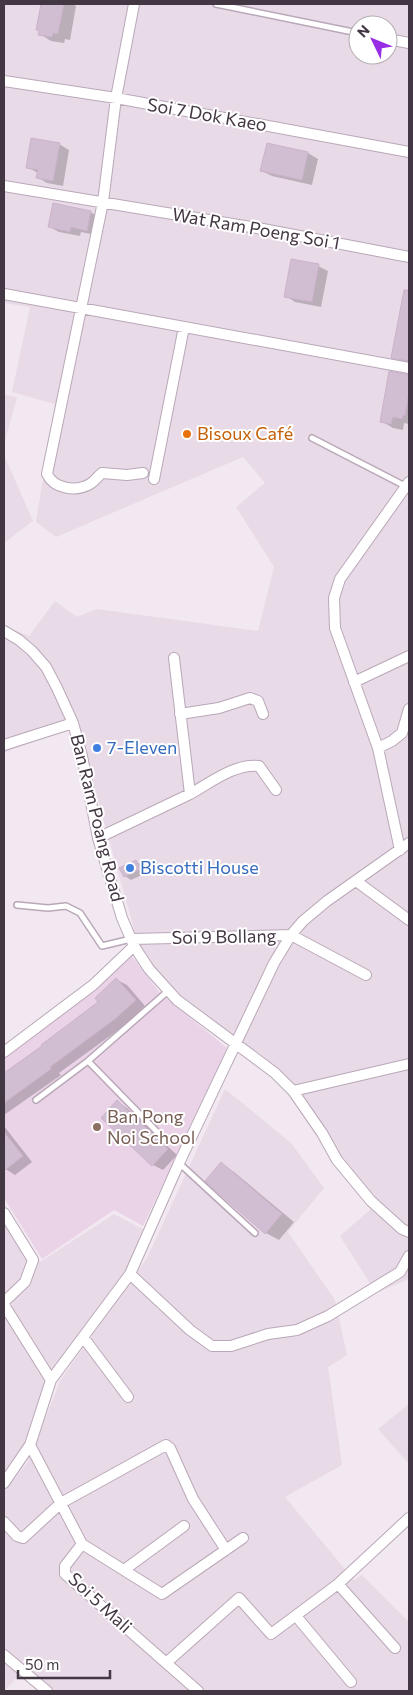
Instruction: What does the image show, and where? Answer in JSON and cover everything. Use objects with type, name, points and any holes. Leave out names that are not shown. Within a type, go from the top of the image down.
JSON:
[{"type":"street","points":[[134,4],[116,98],[103,202],[47,474],[54,484],[78,489],[90,484],[102,473],[127,475],[143,473]]},
{"type":"street","name":"Soi 7 Dok Kaeo","points":[[4,81],[116,98],[409,152]]},
{"type":"street","name":"Wat Ram Poeng Soi 1","points":[[4,186],[263,229],[409,257]]},
{"type":"street","points":[[4,294],[409,368]]},
{"type":"street","points":[[154,479],[184,327]]},
{"type":"street","points":[[400,850],[378,748],[335,628],[334,598],[340,579],[408,485]]},
{"type":"street","name":"Ban Ram Poang Road","points":[[4,631],[32,651],[46,667],[57,688],[72,723],[85,768],[98,838],[122,918],[133,942],[149,969],[177,1000],[275,1073],[293,1091],[322,1133],[337,1160],[371,1201],[402,1229],[409,1232]]},
{"type":"street","points":[[354,682],[409,656]]},
{"type":"street","points":[[174,658],[190,794]]},
{"type":"street","points":[[180,714],[219,708],[250,698],[258,702],[263,714]]},
{"type":"street","points":[[378,748],[402,733],[409,710]]},
{"type":"street","points":[[4,745],[72,723]]},
{"type":"street","points":[[98,838],[247,765],[259,766],[276,790]]},
{"type":"street","points":[[4,1483],[30,1445],[51,1380],[130,1274],[179,1163],[274,963],[291,935],[303,921],[327,901],[409,843]]},
{"type":"street","points":[[356,881],[409,920]]},
{"type":"street","name":"Soi 9 Bollang","points":[[133,942],[291,935],[366,975]]},
{"type":"street","points":[[4,1052],[93,986],[133,942]]},
{"type":"street","points":[[293,1091],[409,1064]]},
{"type":"street","points":[[4,1213],[33,1260],[25,1282],[4,1303],[51,1380]]},
{"type":"street","points":[[130,1274],[190,1330],[212,1346],[230,1346],[268,1334],[297,1330],[328,1316],[400,1272],[409,1256]]},
{"type":"street","points":[[83,1337],[128,1397]]},
{"type":"street","name":"Soi 5 Mali","points":[[30,1445],[82,1544],[65,1566],[65,1574],[198,1691]]},
{"type":"street","points":[[4,1522],[17,1536],[23,1538],[61,1503],[166,1445],[170,1448],[193,1499],[226,1550]]},
{"type":"street","points":[[166,1663],[238,1598],[271,1634],[338,1584],[409,1518]]},
{"type":"street","points":[[124,1570],[184,1526]]},
{"type":"street","points":[[82,1544],[162,1594],[243,1538]]},
{"type":"street","points":[[338,1584],[395,1648]]},
{"type":"street","points":[[296,1616],[351,1682]]},
{"type":"street","points":[[4,1655],[48,1691]]},
{"type":"lane","points":[[216,4],[348,31]]},
{"type":"lane","points":[[312,438],[408,485]]},
{"type":"lane","points":[[17,905],[48,908],[66,906],[80,913],[102,946],[133,942]]},
{"type":"lane","points":[[36,1100],[88,1061],[168,991]]},
{"type":"lane","points":[[88,1061],[166,1141]]},
{"type":"lane","points":[[179,1163],[255,1233]]},
{"type":"shaded area","points":[[4,4],[409,4],[409,1279],[376,1293],[340,1236],[378,1203],[339,1154],[293,1084],[175,993],[139,947],[77,725],[4,753],[4,626],[29,636],[55,601],[77,617],[97,609],[258,631],[274,567],[236,507],[265,483],[243,457],[56,537],[36,522],[55,404],[12,392],[30,307],[4,303]]},
{"type":"shaded area","points":[[4,395],[17,397],[4,445]]},
{"type":"shaded area","points":[[4,455],[33,521],[4,543]]},
{"type":"shaded area","name":"Ban Pong Noi School","points":[[131,955],[160,993],[227,1048],[143,1226],[114,1210],[42,1259],[4,1198],[4,1057]]},
{"type":"shaded area","points":[[225,1089],[291,1143],[324,1188],[288,1232],[335,1300],[347,1355],[328,1367],[342,1465],[285,1497],[354,1580],[362,1575],[409,1622],[409,1691],[55,1691],[27,1668],[4,1691],[4,1492],[27,1463],[61,1379],[147,1258]]},
{"type":"shaded area","points":[[4,1206],[40,1262],[114,1214],[143,1229],[125,1273],[46,1382],[24,1445],[4,1475]]},
{"type":"shaded area","points":[[409,1404],[409,1464],[378,1429]]},
{"type":"building","points":[[41,4],[64,4],[58,34],[53,33],[52,37],[38,35],[39,30],[36,30]]},
{"type":"building","points":[[31,138],[60,143],[53,181],[36,178],[38,170],[26,168]]},
{"type":"building","points":[[267,143],[308,152],[302,180],[260,171]]},
{"type":"building","points":[[53,203],[91,211],[87,231],[71,227],[70,232],[48,227]]},
{"type":"building","points":[[291,259],[319,264],[312,302],[284,297]]},
{"type":"building","points":[[404,290],[409,290],[409,361],[391,358]]},
{"type":"building","points":[[389,371],[409,375],[409,392],[405,416],[403,415],[402,419],[393,417],[391,424],[380,422]]},
{"type":"building","name":"Biscotti House","points":[[136,860],[140,869],[124,877],[119,868]]},
{"type":"building","points":[[116,978],[136,1000],[115,1019],[50,1067],[51,1069],[4,1103],[4,1073],[98,1002],[95,998]]},
{"type":"building","points":[[117,1100],[168,1149],[152,1166],[101,1118]]},
{"type":"building","points":[[4,1132],[23,1156],[4,1171]]},
{"type":"building","points":[[221,1162],[282,1214],[265,1234],[205,1181]]},
{"type":"place","name":"Bisoux Café","points":[[187,434]]},
{"type":"place","name":"7-Eleven","points":[[97,748]]},
{"type":"place","name":"Biscotti House","points":[[130,868]]},
{"type":"place","name":"Ban Pong Noi School","points":[[97,1127]]}]
